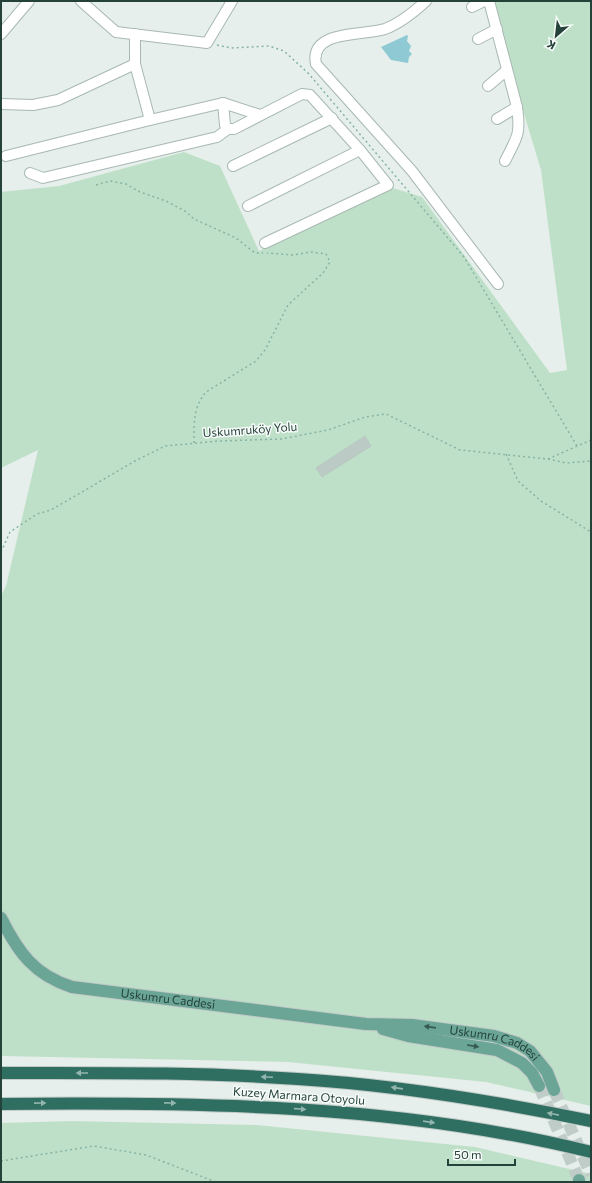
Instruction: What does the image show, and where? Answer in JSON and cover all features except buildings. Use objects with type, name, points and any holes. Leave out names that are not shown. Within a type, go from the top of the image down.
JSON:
[{"type":"highway","name":"Kuzey Marmara Otoyolu","points":[[1,1073],[186,1073],[314,1080],[438,1094],[506,1104],[591,1122]]},
{"type":"highway","name":"Kuzey Marmara Otoyolu","points":[[1,1104],[150,1103],[301,1109],[438,1124],[591,1152]]},
{"type":"main road","name":"Uskumru Caddesi","points":[[1,918],[25,957],[36,969],[47,977],[72,987],[366,1024],[412,1025],[506,1038],[530,1051],[547,1072],[554,1090]]},
{"type":"main road","name":"Uskumru Caddesi","points":[[366,1024],[408,1036],[497,1050],[522,1063],[532,1073],[539,1086]]},
{"type":"street","points":[[1,34],[29,1]]},
{"type":"street","points":[[81,1],[116,32],[207,43],[232,1]]},
{"type":"street","points":[[426,1],[411,15],[385,29],[348,34],[330,39],[317,47],[314,55],[316,64],[412,171],[498,284]]},
{"type":"street","points":[[472,7],[484,1]]},
{"type":"street","points":[[489,1],[517,107],[519,133],[505,161]]},
{"type":"street","points":[[478,39],[497,30]]},
{"type":"street","points":[[135,34],[135,64],[150,120]]},
{"type":"street","points":[[1,104],[33,105],[58,100],[135,64]]},
{"type":"street","points":[[488,86],[508,70]]},
{"type":"street","points":[[30,173],[43,178],[217,137],[228,129],[234,129],[306,93],[332,118],[388,185],[265,243]]},
{"type":"street","points":[[223,103],[225,125],[228,129]]},
{"type":"street","points":[[6,156],[223,103],[260,115]]},
{"type":"street","points":[[497,120],[510,113],[517,107]]},
{"type":"street","points":[[233,166],[332,118]]},
{"type":"street","points":[[248,206],[360,150]]},
{"type":"path","points":[[207,43],[231,48],[269,46],[284,51],[309,74],[464,257],[578,447]]},
{"type":"path","points":[[96,185],[110,181],[126,184],[140,192],[166,201],[185,211],[194,219],[236,238],[255,253],[293,255],[311,252],[326,254],[330,262],[323,273],[288,305],[265,350],[256,361],[206,392],[200,399],[194,412],[194,443]]},
{"type":"path","name":"Uskumruköy Yolu","points":[[1,552],[10,532],[37,514],[51,510],[135,461],[165,446],[194,443],[281,439],[328,430],[365,417],[386,414],[460,450],[548,459],[591,440]]},
{"type":"path","points":[[506,454],[518,480],[541,501],[591,532]]},
{"type":"path","points":[[548,459],[566,463],[591,461]]},
{"type":"path","points":[[1,1162],[94,1146],[146,1155],[216,1182]]},
{"type":"green space","points":[[490,1],[591,1],[591,1106],[486,1082],[288,1062],[1,1056],[1,596],[6,586],[38,450],[1,468],[1,192],[59,186],[184,152],[220,166],[259,251],[393,188],[422,197],[550,373],[567,370],[541,170]]},
{"type":"green space","points":[[71,1121],[257,1125],[475,1147],[591,1174],[591,1182],[1,1182],[1,1123]]},
{"type":"water","points":[[407,35],[407,41],[411,46],[409,51],[412,54],[409,57],[408,63],[391,60],[381,47]]},
{"type":"tunnel","points":[[539,1086],[579,1180]]},
{"type":"tunnel","points":[[554,1090],[591,1175]]}]
